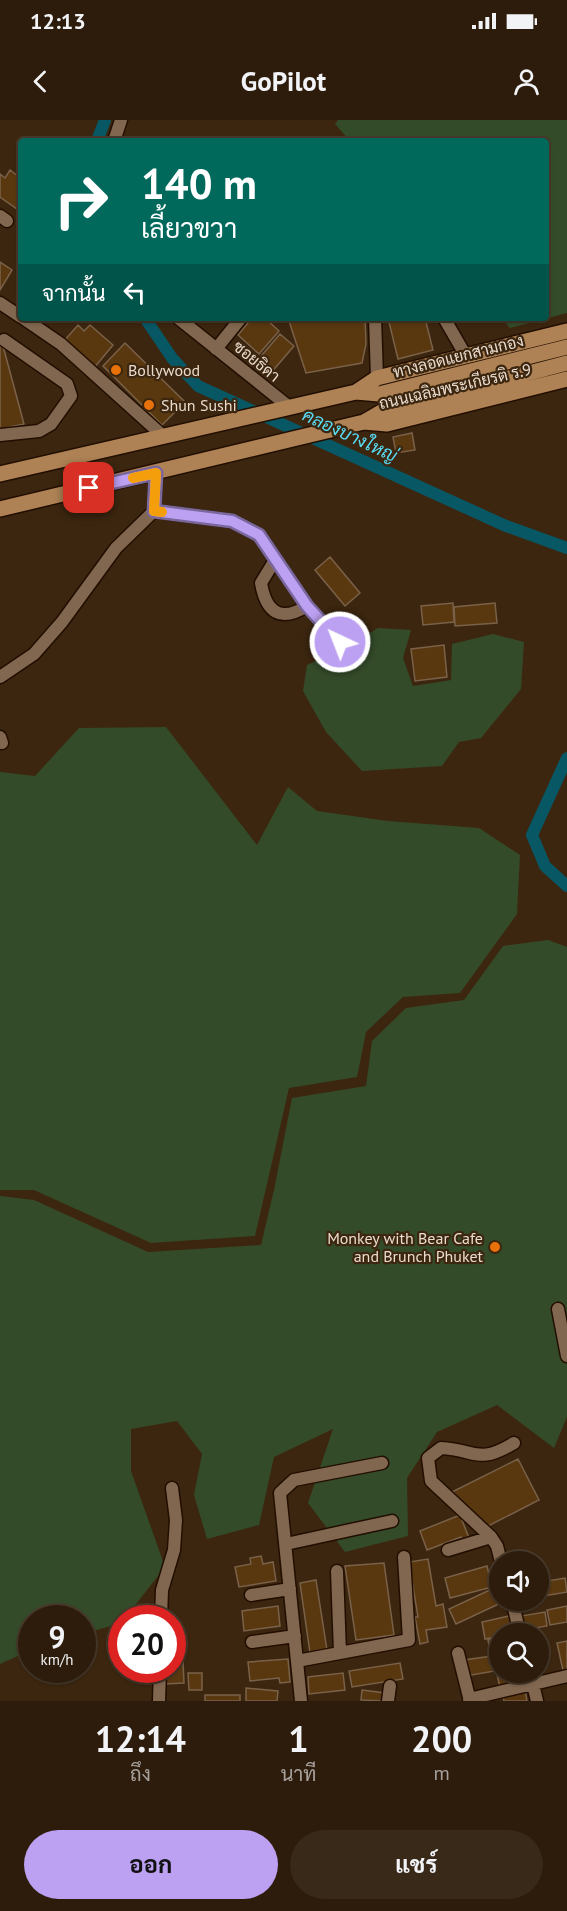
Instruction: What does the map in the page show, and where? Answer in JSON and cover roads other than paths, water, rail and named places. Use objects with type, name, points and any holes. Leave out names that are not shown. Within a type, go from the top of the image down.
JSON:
[{"type":"main road","name":"ถนนเฉลิมพระเกียรติ ร.9","points":[[0,474],[356,392],[377,378],[567,331]]},
{"type":"main road","name":"ทางลอดแยกสามกอง","points":[[356,392],[379,394],[567,347]]},
{"type":"main road","name":"ทางลอดแยกสามกอง","points":[[364,422],[383,411],[567,363]]},
{"type":"main road","name":"ถนนเฉลิมพระเกียรติ ร.9","points":[[0,509],[297,437],[364,422],[387,424],[567,379]]},
{"type":"street","points":[[115,138],[121,120]]},
{"type":"street","points":[[0,303],[18,314]]},
{"type":"street","points":[[28,321],[61,344],[162,435]]},
{"type":"street","name":"ซอยธิดา","points":[[182,321],[288,406]]},
{"type":"street","points":[[216,349],[239,321]]},
{"type":"street","points":[[375,321],[377,378]]},
{"type":"street","points":[[446,321],[466,356]]},
{"type":"street","points":[[0,435],[39,431],[51,424],[71,396],[67,384],[4,340]]},
{"type":"street","points":[[0,677],[34,654],[62,622],[116,548],[154,511],[156,473]]},
{"type":"street","points":[[154,511],[232,521],[259,535],[307,606],[340,642]]},
{"type":"street","points":[[275,560],[261,584],[264,601],[274,611],[284,614],[295,613],[307,606]]},
{"type":"street","points":[[558,1309],[567,1356]]},
{"type":"street","points":[[498,1551],[491,1537],[431,1481],[428,1458],[441,1448],[481,1457],[500,1452],[514,1443]]},
{"type":"street","points":[[301,1701],[280,1493],[294,1480],[382,1463]]},
{"type":"street","points":[[161,1605],[162,1590],[174,1540],[176,1520],[172,1488]]},
{"type":"street","points":[[286,1544],[392,1521]]},
{"type":"street","points":[[448,1550],[491,1537]]},
{"type":"street","points":[[297,1661],[409,1640],[404,1557]]},
{"type":"street","points":[[336,1571],[340,1653]]},
{"type":"street","points":[[251,1595],[290,1589]]},
{"type":"street","points":[[252,1642],[295,1636]]},
{"type":"street","points":[[458,1653],[470,1700],[518,1683]]},
{"type":"street","points":[[549,1677],[567,1676]]},
{"type":"street","points":[[159,1701],[160,1683]]},
{"type":"street","points":[[533,1683],[537,1701]]},
{"type":"street","points":[[388,1701],[390,1686]]},
{"type":"waterway","name":"คลองบางใหญ่","points":[[98,138],[105,120]]},
{"type":"waterway","name":"คลองบางใหญ่","points":[[147,321],[172,358],[198,386],[506,526],[567,548]]},
{"type":"waterway","points":[[567,758],[532,835],[545,866],[567,886]]},
{"type":"place","name":"Bollywood","points":[[116,370]]},
{"type":"place","name":"Shun Sushi","points":[[149,405]]},
{"type":"place","name":"Monkey with Bear Cafe and Brunch Phuket","points":[[495,1247]]}]
